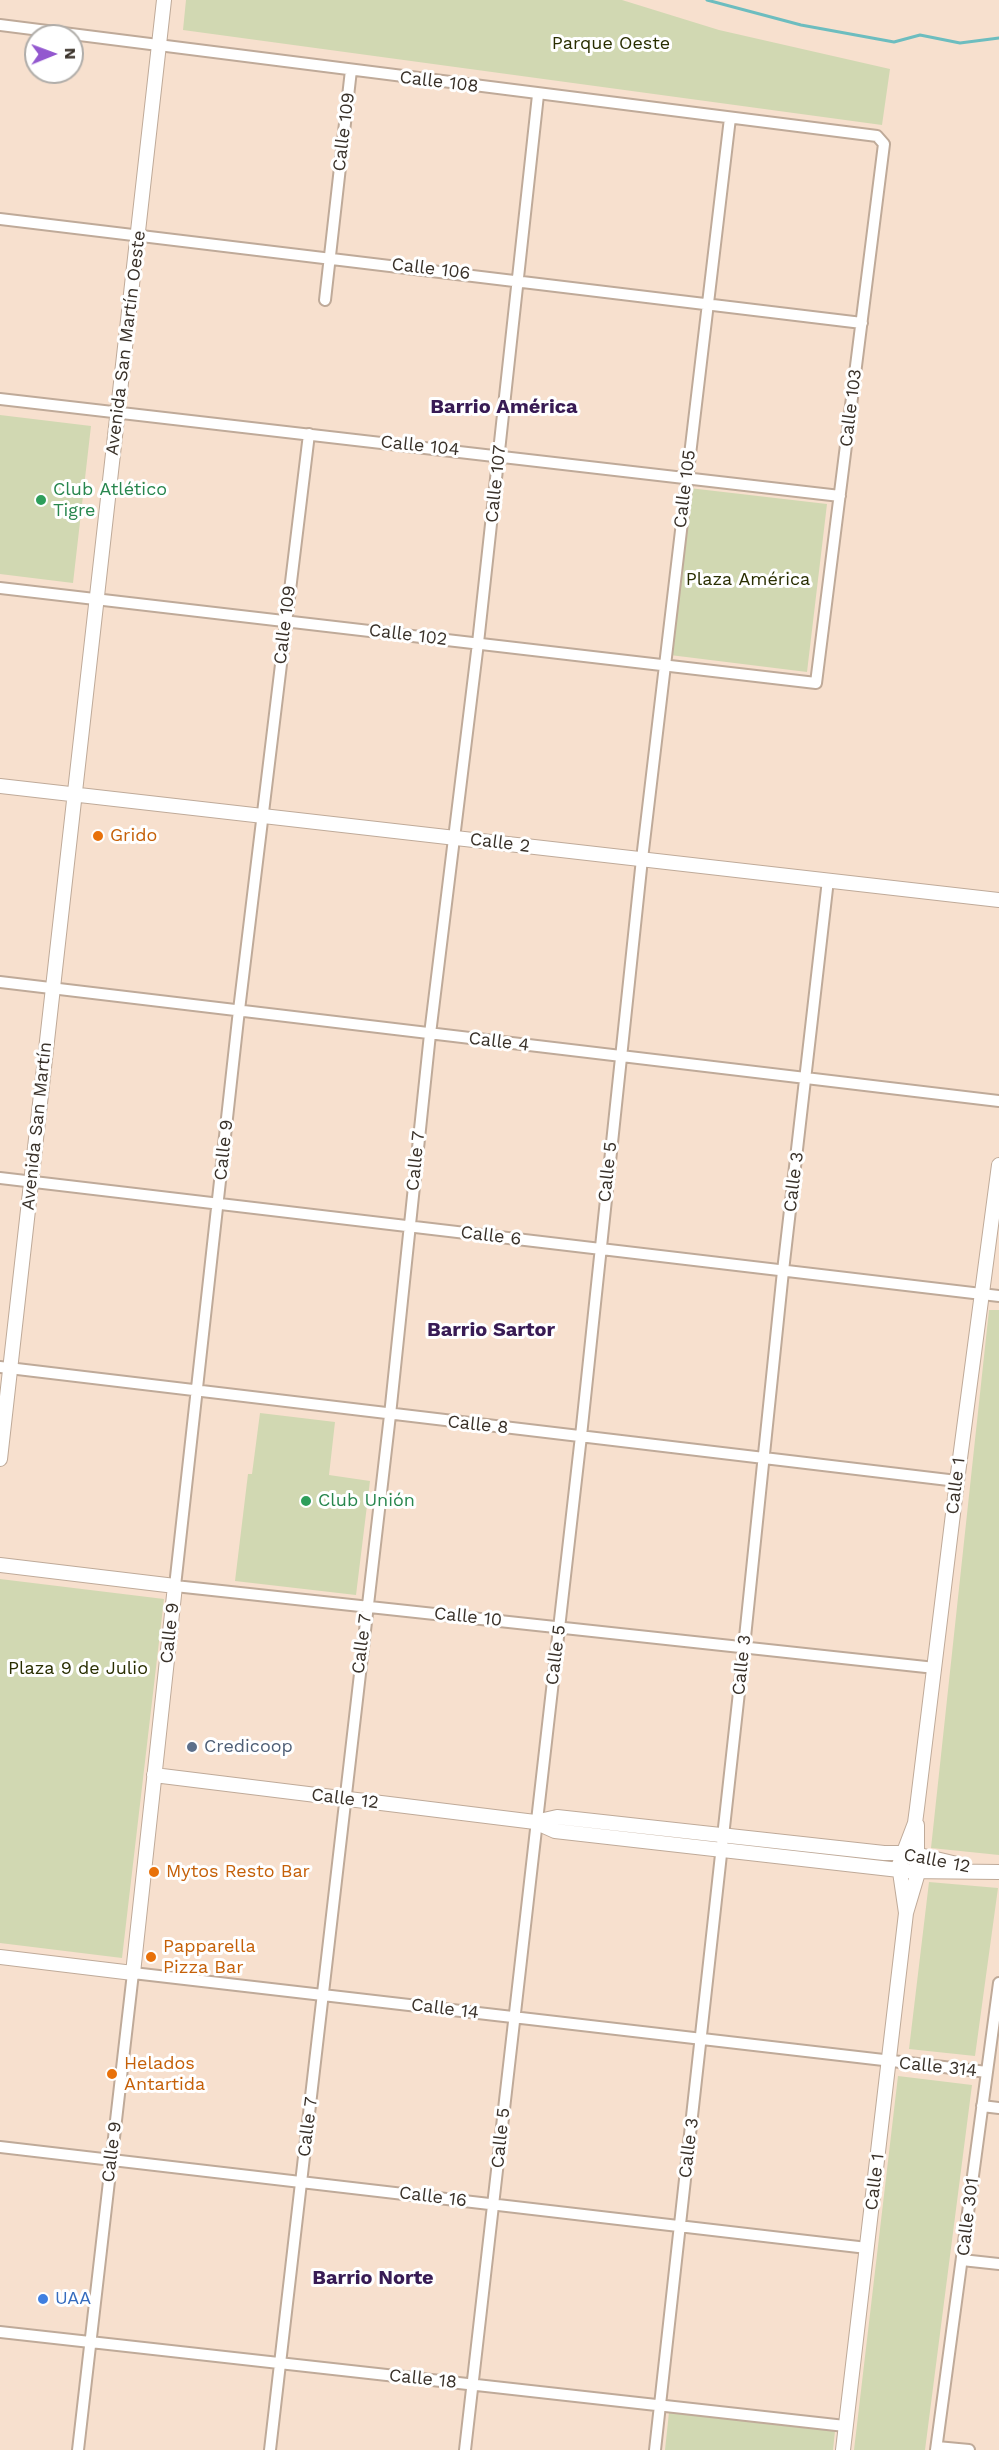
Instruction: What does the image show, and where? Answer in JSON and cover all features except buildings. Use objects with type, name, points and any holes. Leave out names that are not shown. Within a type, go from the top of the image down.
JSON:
[{"type":"street","name":"Avenida San Martín Oeste","points":[[74,794],[164,0]]},
{"type":"street","name":"Calle 108","points":[[0,25],[538,95],[877,136]]},
{"type":"street","name":"Calle 109","points":[[325,300],[351,70]]},
{"type":"street","name":"Calle 107","points":[[454,838],[478,643],[538,95]]},
{"type":"street","name":"Calle 105","points":[[642,859],[730,118]]},
{"type":"street","name":"Calle 103","points":[[816,683],[884,144],[877,136]]},
{"type":"street","name":"Calle 106","points":[[0,219],[862,322]]},
{"type":"street","name":"Calle 104","points":[[0,399],[840,496]]},
{"type":"street","name":"Calle 109","points":[[262,816],[309,434]]},
{"type":"street","name":"Calle 102","points":[[0,588],[816,683]]},
{"type":"street","name":"Calle 2","points":[[0,786],[999,900]]},
{"type":"street","name":"Avenida San Martín","points":[[0,1459],[5,1367],[31,1181],[74,794]]},
{"type":"street","name":"Calle 9","points":[[78,2450],[262,816]]},
{"type":"street","name":"Calle 7","points":[[270,2450],[366,1606],[390,1415],[408,1227],[454,838]]},
{"type":"street","name":"Calle 5","points":[[465,2450],[535,1822],[560,1627],[642,859]]},
{"type":"street","name":"Calle 3","points":[[655,2450],[723,1843],[783,1271],[828,880]]},
{"type":"street","name":"Calle 4","points":[[0,982],[999,1101]]},
{"type":"street","name":"Calle 1","points":[[906,1913],[900,1870],[903,1852],[915,1823],[999,1165]]},
{"type":"street","name":"Calle 6","points":[[0,1178],[999,1296]]},
{"type":"street","name":"Calle 8","points":[[5,1367],[390,1415],[957,1481]]},
{"type":"street","name":"Calle 10","points":[[0,1565],[935,1668]]},
{"type":"street","name":"Calle 12","points":[[154,1775],[535,1822],[557,1817],[900,1870],[994,1872]]},
{"type":"street","name":"Calle 1","points":[[843,2450],[906,1913],[917,1871],[917,1808]]},
{"type":"street","name":"Calle 12","points":[[723,1843],[884,1853],[903,1852],[994,1872]]},
{"type":"street","name":"Calle 14","points":[[0,1957],[890,2062]]},
{"type":"street","name":"Calle 301","points":[[936,2448],[999,1983]]},
{"type":"street","name":"Calle 314","points":[[890,2062],[987,2072]]},
{"type":"street","name":"Calle 314","points":[[982,2106],[999,2108]]},
{"type":"street","name":"Calle 16","points":[[0,2147],[867,2247]]},
{"type":"street","points":[[963,2260],[999,2264]]},
{"type":"street","name":"Calle 18","points":[[0,2332],[845,2426]]},
{"type":"street","points":[[936,2448],[969,2450]]},
{"type":"green space","name":"Parque Oeste","points":[[186,0],[622,0],[719,30],[890,69],[882,125],[183,30]]},
{"type":"green space","name":"Club Atlético Tigre","points":[[0,415],[91,426],[73,583],[0,574]]},
{"type":"green space","name":"Plaza América","points":[[689,488],[827,504],[807,672],[670,655]]},
{"type":"green space","points":[[989,1310],[999,1310],[999,1855],[931,1848]]},
{"type":"green space","name":"Club Unión","points":[[260,1413],[335,1422],[329,1475],[370,1481],[356,1595],[235,1581],[248,1474],[252,1474]]},
{"type":"green space","name":"Plaza 9 de Julio","points":[[0,1579],[164,1599],[122,1958],[0,1943]]},
{"type":"green space","points":[[929,1882],[998,1888],[975,2056],[909,2049]]},
{"type":"green space","points":[[898,2076],[972,2085],[925,2450],[854,2450]]},
{"type":"green space","points":[[669,2412],[835,2431],[833,2450],[665,2450]]},
{"type":"waterway","points":[[707,0],[801,25],[894,42],[920,35],[960,43],[999,38]]},
{"type":"place","name":"Club Atlético Tigre","points":[[41,500]]},
{"type":"place","name":"Grido","points":[[98,836]]},
{"type":"place","name":"Club Unión","points":[[306,1501]]},
{"type":"place","name":"Credicoop","points":[[192,1747]]},
{"type":"place","name":"Mytos Resto Bar","points":[[154,1872]]},
{"type":"place","name":"Papparella Pizza Bar","points":[[151,1957]]},
{"type":"place","name":"Helados Antartida","points":[[112,2074]]},
{"type":"place","name":"UAA","points":[[43,2299]]},
{"type":"district","name":"Barrio América","points":[[504,407]]},
{"type":"district","name":"Barrio Sartor","points":[[491,1330]]},
{"type":"district","name":"Barrio Norte","points":[[373,2278]]}]
